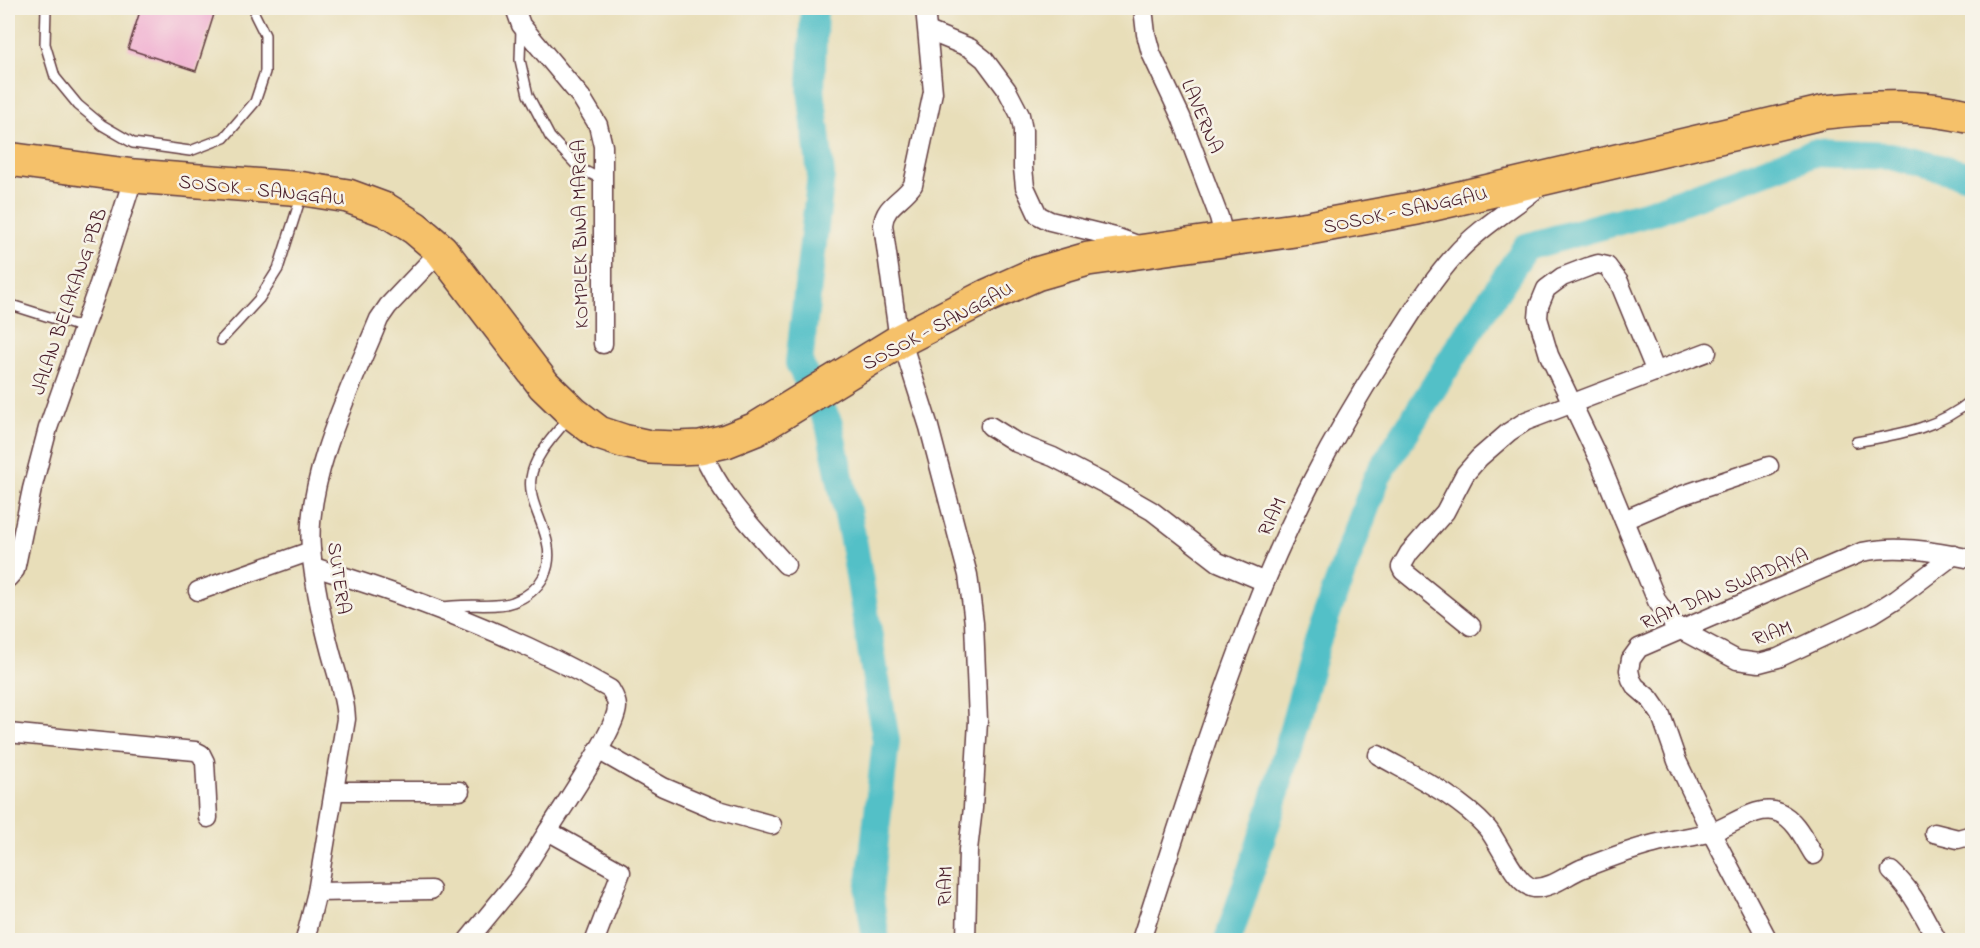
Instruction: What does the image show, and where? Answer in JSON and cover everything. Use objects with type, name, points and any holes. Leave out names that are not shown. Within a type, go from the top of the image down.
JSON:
[{"type":"highway","name":"SOSOK - SANGGAU","points":[[8,159],[134,176],[304,189],[348,196],[386,210],[415,228],[441,250],[544,385],[573,413],[599,433],[650,447],[700,447],[726,441],[763,423],[901,340],[987,296],[1036,274],[1088,259],[1309,228],[1417,208],[1824,112],[1890,106],[1928,109],[1972,117]]},
{"type":"street","name":"KOMPLEK BINA MARGA","points":[[515,8],[521,25],[580,97],[598,125],[603,146],[603,344]]},
{"type":"street","points":[[925,8],[928,31],[970,48],[984,58],[1007,90],[1020,115],[1023,130],[1025,187],[1038,214],[1050,221],[1115,237],[1150,250]]},
{"type":"street","name":"LAVERNA","points":[[1143,8],[1146,34],[1152,53],[1181,117],[1216,208],[1225,240]]},
{"type":"street","name":"RIAM","points":[[928,31],[933,93],[916,173],[913,185],[908,192],[884,216],[891,288],[901,340],[929,427],[968,575],[974,623],[978,722],[968,860],[966,940]]},
{"type":"street","name":"JALAN BELAKANG PBB","points":[[8,578],[15,570],[48,428],[134,176]]},
{"type":"street","name":"RIAM","points":[[1141,940],[1204,749],[1265,582],[1337,435],[1363,390],[1422,299],[1456,254],[1552,176]]},
{"type":"street","name":"SUTERA","points":[[304,940],[318,892],[346,719],[343,694],[321,615],[313,559],[312,513],[335,428],[380,319],[388,306],[441,250]]},
{"type":"street","name":"RIAM","points":[[1656,372],[1619,282],[1607,266],[1598,264],[1588,267],[1562,278],[1546,289],[1539,306],[1538,318],[1549,355],[1599,460],[1657,601],[1672,622],[1683,631],[1737,660],[1759,663],[1778,658],[1872,614],[1896,599],[1954,555]]},
{"type":"street","points":[[1471,626],[1403,571],[1402,563],[1445,512],[1465,474],[1496,443],[1526,421],[1707,352]]},
{"type":"street","points":[[990,426],[1017,443],[1053,457],[1105,484],[1152,512],[1218,562],[1265,582]]},
{"type":"street","points":[[700,447],[716,483],[734,507],[786,565]]},
{"type":"street","points":[[1624,520],[1680,496],[1769,466]]},
{"type":"street","name":"RIAM DAN SWADAYA","points":[[1768,940],[1711,832],[1677,760],[1661,715],[1650,699],[1635,686],[1629,670],[1631,659],[1639,648],[1862,552],[1882,548],[1906,548],[1972,559]]},
{"type":"street","points":[[198,591],[313,559],[357,580],[485,629],[535,651],[610,689],[615,696],[617,706],[615,716],[598,750],[518,879],[468,940]]},
{"type":"street","points":[[8,733],[195,751],[201,754],[205,762],[207,818]]},
{"type":"street","points":[[598,750],[663,787],[715,809],[772,825]]},
{"type":"street","points":[[1378,755],[1433,786],[1474,816],[1495,840],[1527,886],[1536,888],[1546,886],[1633,849],[1711,832],[1758,812],[1770,810],[1781,813],[1795,825],[1814,855]]},
{"type":"street","points":[[334,792],[460,791]]},
{"type":"street","points":[[548,831],[621,872],[595,940]]},
{"type":"street","points":[[1934,833],[1958,839],[1972,835]]},
{"type":"street","points":[[1891,871],[1910,891],[1926,916],[1937,940]]},
{"type":"street","points":[[318,892],[431,890]]},
{"type":"lane","points":[[46,8],[45,44],[55,77],[78,105],[102,125],[133,143],[190,151],[224,138],[255,102],[266,72],[265,35],[255,15]]},
{"type":"lane","points":[[521,25],[520,60],[528,95],[550,136],[579,168],[603,180]]},
{"type":"lane","points":[[221,340],[259,299],[278,269],[304,189]]},
{"type":"lane","points":[[8,304],[84,328]]},
{"type":"lane","points":[[1856,442],[1916,431],[1962,409],[1972,400]]},
{"type":"lane","points":[[435,609],[453,604],[511,603],[529,595],[540,585],[548,567],[549,549],[530,488],[531,475],[538,457],[573,413]]},
{"type":"building","points":[[141,8],[216,8],[196,71],[128,49]]},
{"type":"waterway","points":[[814,8],[811,90],[821,175],[799,363],[829,424],[854,545],[886,741],[869,892],[876,940]]},
{"type":"waterway","points":[[1228,940],[1272,807],[1317,641],[1377,477],[1526,247],[1652,212],[1814,153],[1890,156],[1972,176]]}]
